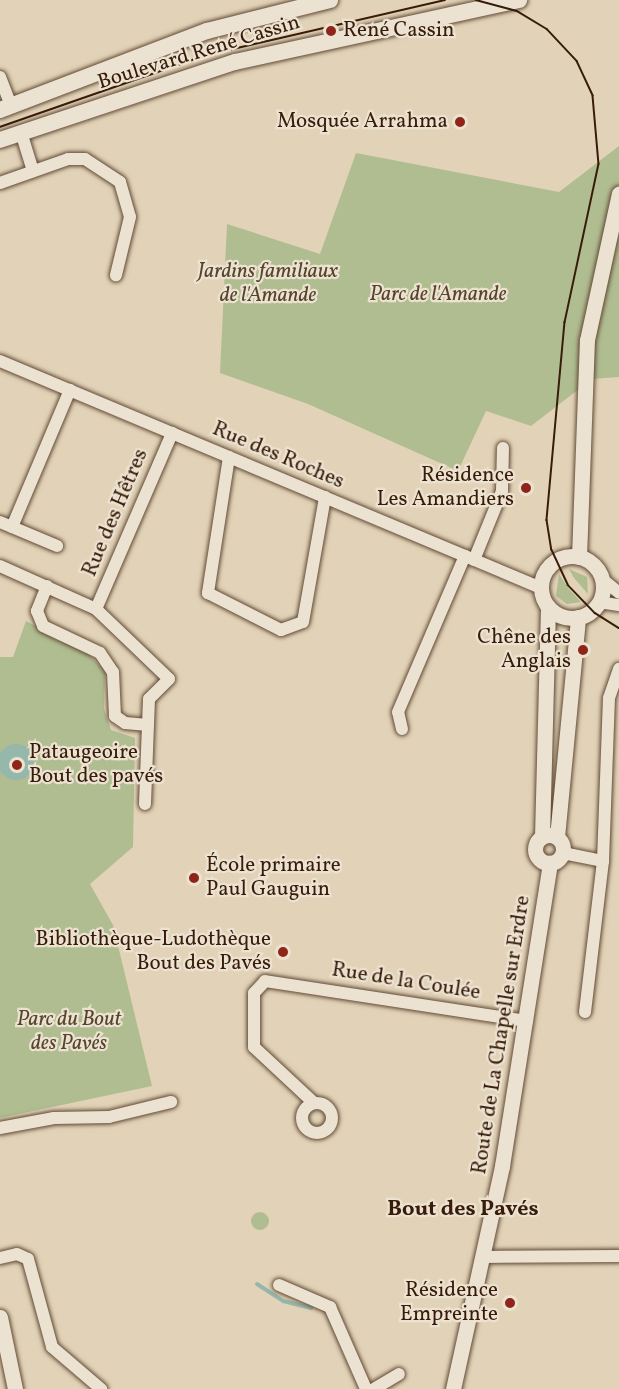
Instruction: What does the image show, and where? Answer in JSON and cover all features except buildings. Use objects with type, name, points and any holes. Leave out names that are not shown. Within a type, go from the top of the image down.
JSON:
[{"type":"main road","name":"Boulevard René Cassin","points":[[6,107],[207,31],[330,0]]},
{"type":"main road","name":"Boulevard René Cassin","points":[[0,140],[235,62],[519,0]]},
{"type":"street","points":[[0,77],[6,107]]},
{"type":"street","points":[[21,132],[33,171]]},
{"type":"street","points":[[0,183],[33,171],[85,159],[120,182],[130,217],[116,275]]},
{"type":"street","points":[[579,557],[586,351],[619,193]]},
{"type":"street","name":"Rue des Roches","points":[[0,361],[541,588]]},
{"type":"street","points":[[57,546],[6,524],[70,390]]},
{"type":"street","name":"Rue des Hêtres","points":[[96,609],[172,433]]},
{"type":"street","points":[[402,729],[398,712],[502,491],[503,448]]},
{"type":"street","points":[[229,457],[208,593],[281,630],[303,622],[325,497]]},
{"type":"street","points":[[603,861],[563,853],[549,837],[548,607],[541,588],[552,562],[579,557],[593,565],[602,579],[619,593]]},
{"type":"street","points":[[0,566],[96,609],[169,679],[149,699],[145,804]]},
{"type":"street","points":[[599,602],[602,579]]},
{"type":"street","points":[[47,586],[37,611],[43,626],[100,653],[113,672],[115,717],[148,725]]},
{"type":"street","points":[[563,853],[550,863],[536,853],[549,837],[578,617],[599,602],[619,605]]},
{"type":"street","points":[[548,607],[578,617]]},
{"type":"street","points":[[585,1012],[603,861],[609,698],[619,669]]},
{"type":"street","name":"Route de La Chapelle sur Erdre","points":[[453,1389],[483,1257],[527,1021],[550,863]]},
{"type":"street","name":"Rue de la Coulée","points":[[314,1103],[254,1047],[254,993],[265,981],[527,1021]]},
{"type":"street","points":[[0,1128],[54,1118],[110,1117],[171,1102]]},
{"type":"street","points":[[0,1258],[16,1254],[28,1259],[52,1347],[100,1389]]},
{"type":"street","points":[[483,1257],[619,1256]]},
{"type":"street","points":[[279,1285],[330,1307],[366,1389]]},
{"type":"street","points":[[0,1317],[15,1389]]},
{"type":"street","points":[[374,1389],[399,1374]]},
{"type":"green space","name":"Parc de l'Amande","points":[[619,146],[619,377],[592,379],[531,426],[486,411],[458,471],[308,404],[220,373],[227,224],[320,254],[356,153],[559,192]]},
{"type":"green space","points":[[569,569],[587,577],[588,594],[574,578]]},
{"type":"green space","points":[[559,574],[581,602],[567,604],[556,596]]},
{"type":"green space","name":"Parc du Bout des Pavés","points":[[26,621],[87,653],[105,671],[104,709],[111,730],[135,738],[133,847],[90,884],[113,925],[152,1086],[0,1118],[0,657],[13,657]]},
{"type":"green space","points":[[260,1212],[266,1215],[269,1221],[266,1227],[260,1230],[254,1227],[251,1221],[254,1215]]},
{"type":"shaded area","name":"Pataugeoire Bout des pavés","points":[[16,744],[29,749],[34,762],[29,775],[16,780],[3,775],[-2,762],[3,749]]},
{"type":"waterway","points":[[257,1284],[283,1301],[311,1308]]},
{"type":"tram line","points":[[0,127],[207,55],[445,0]]},
{"type":"tram line","points":[[476,0],[517,11],[547,29],[577,61],[593,96],[599,164],[565,322],[547,520],[552,550],[568,585],[595,613],[619,628]]},
{"type":"place","name":"René Cassin","points":[[331,31]]},
{"type":"place","name":"Mosquée Arrahma","points":[[460,122]]},
{"type":"place","name":"Résidence Les Amandiers","points":[[526,488]]},
{"type":"place","name":"Chêne des Anglais","points":[[583,650]]},
{"type":"place","name":"Pataugeoire Bout des pavés","points":[[17,765]]},
{"type":"place","name":"École primaire Paul Gauguin","points":[[194,878]]},
{"type":"place","name":"Bibliothèque-Ludothèque Bout des Pavés","points":[[283,952]]},
{"type":"place","name":"Résidence Empreinte","points":[[510,1303]]},
{"type":"district","name":"Bout des Pavés","points":[[463,1210]]},
{"type":"park label","name":"Jardins familiaux de l'Amande","points":[[268,284]]}]
